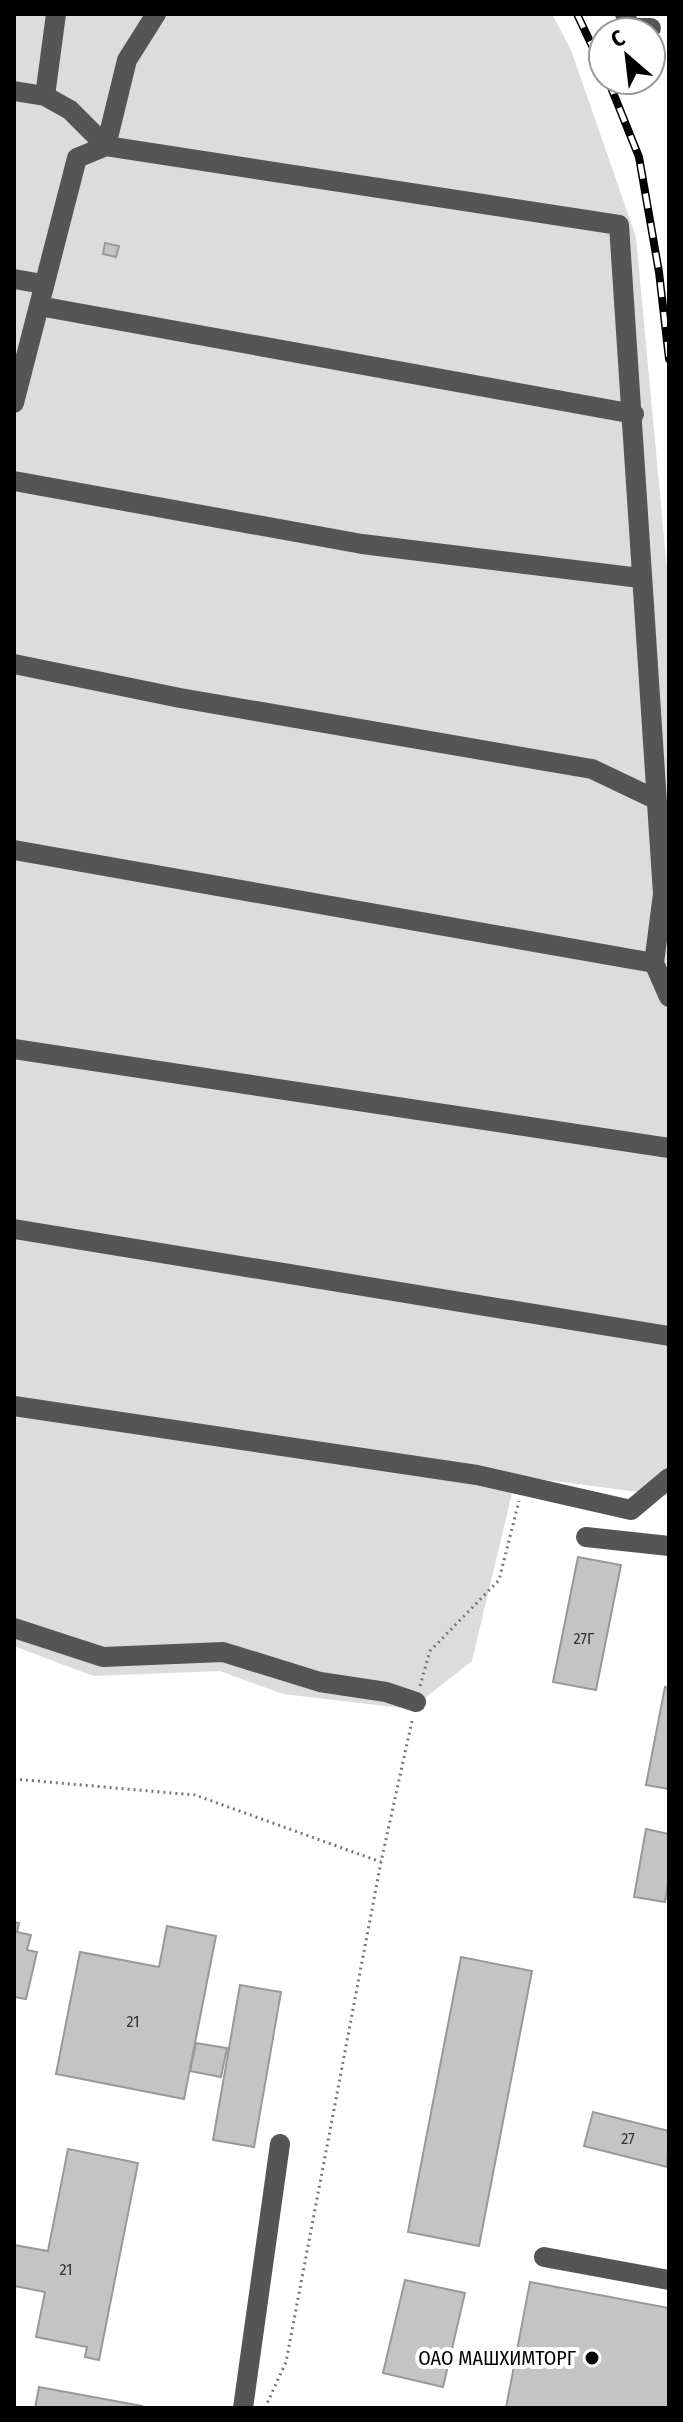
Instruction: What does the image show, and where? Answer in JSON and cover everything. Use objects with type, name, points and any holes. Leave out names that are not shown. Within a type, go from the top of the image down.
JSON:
[{"type":"street","points":[[45,96],[56,14]]},
{"type":"street","points":[[106,146],[127,60],[156,14]]},
{"type":"street","points":[[14,91],[45,96],[70,110],[106,146]]},
{"type":"street","points":[[14,403],[77,158],[106,146],[619,225],[634,414],[640,578],[663,894],[654,963],[669,997]]},
{"type":"street","points":[[14,279],[43,284]]},
{"type":"street","points":[[39,306],[634,414]]},
{"type":"street","points":[[14,481],[362,544],[640,578]]},
{"type":"street","points":[[14,664],[180,698],[592,769],[655,799]]},
{"type":"street","points":[[14,850],[654,963]]},
{"type":"street","points":[[14,1049],[669,1148]]},
{"type":"street","points":[[14,1229],[669,1336]]},
{"type":"street","points":[[14,1406],[477,1475],[631,1510],[669,1478]]},
{"type":"street","points":[[586,1537],[669,1546]]},
{"type":"street","points":[[14,1628],[103,1657],[223,1652],[320,1682],[386,1692],[416,1702]]},
{"type":"street","points":[[243,2408],[280,2144]]},
{"type":"street","points":[[544,2257],[669,2280]]},
{"type":"path","points":[[265,2408],[286,2362],[381,1862],[430,1651],[499,1580],[524,1485]]},
{"type":"path","points":[[14,1779],[195,1795],[381,1862]]},
{"type":"shaded area","points":[[14,14],[552,14],[571,50],[636,237],[669,591],[669,1496],[516,1476],[472,1661],[411,1709],[283,1694],[220,1671],[93,1676],[14,1646]]},
{"type":"building","points":[[105,243],[119,246],[116,257],[103,254]]},
{"type":"building","points":[[578,1557],[621,1565],[596,1690],[553,1682]]},
{"type":"building","points":[[665,1687],[669,1688],[669,1789],[646,1785]]},
{"type":"building","points":[[646,1829],[669,1834],[669,1878],[665,1902],[634,1897]]},
{"type":"building","points":[[14,1922],[19,1923],[17,1932],[31,1935],[27,1950],[37,1952],[26,1999],[14,1997]]},
{"type":"building","points":[[167,1926],[216,1936],[184,2099],[56,2074],[80,1952],[159,1967]]},
{"type":"building","points":[[461,1957],[532,1971],[479,2246],[408,2232]]},
{"type":"building","points":[[240,1985],[281,1992],[254,2147],[213,2140]]},
{"type":"building","points":[[196,2043],[227,2048],[221,2077],[190,2071]]},
{"type":"building","points":[[593,2112],[669,2131],[667,2167],[584,2146]]},
{"type":"building","points":[[68,2149],[138,2163],[99,2360],[85,2357],[87,2347],[36,2337],[45,2292],[14,2286],[14,2245],[48,2251]]},
{"type":"building","points":[[405,2280],[465,2293],[443,2387],[383,2373]]},
{"type":"building","name":"ОАО МАШХИМТОРГ","points":[[530,2282],[669,2308],[669,2408],[506,2408]]},
{"type":"building","points":[[39,2387],[142,2406],[35,2408]]},
{"type":"railway","points":[[577,14],[587,35]]},
{"type":"railway","points":[[614,96],[639,157],[659,272],[669,359]]},
{"type":"place","name":"ОАО МАШХИМТОРГ","points":[[592,2358]]}]
